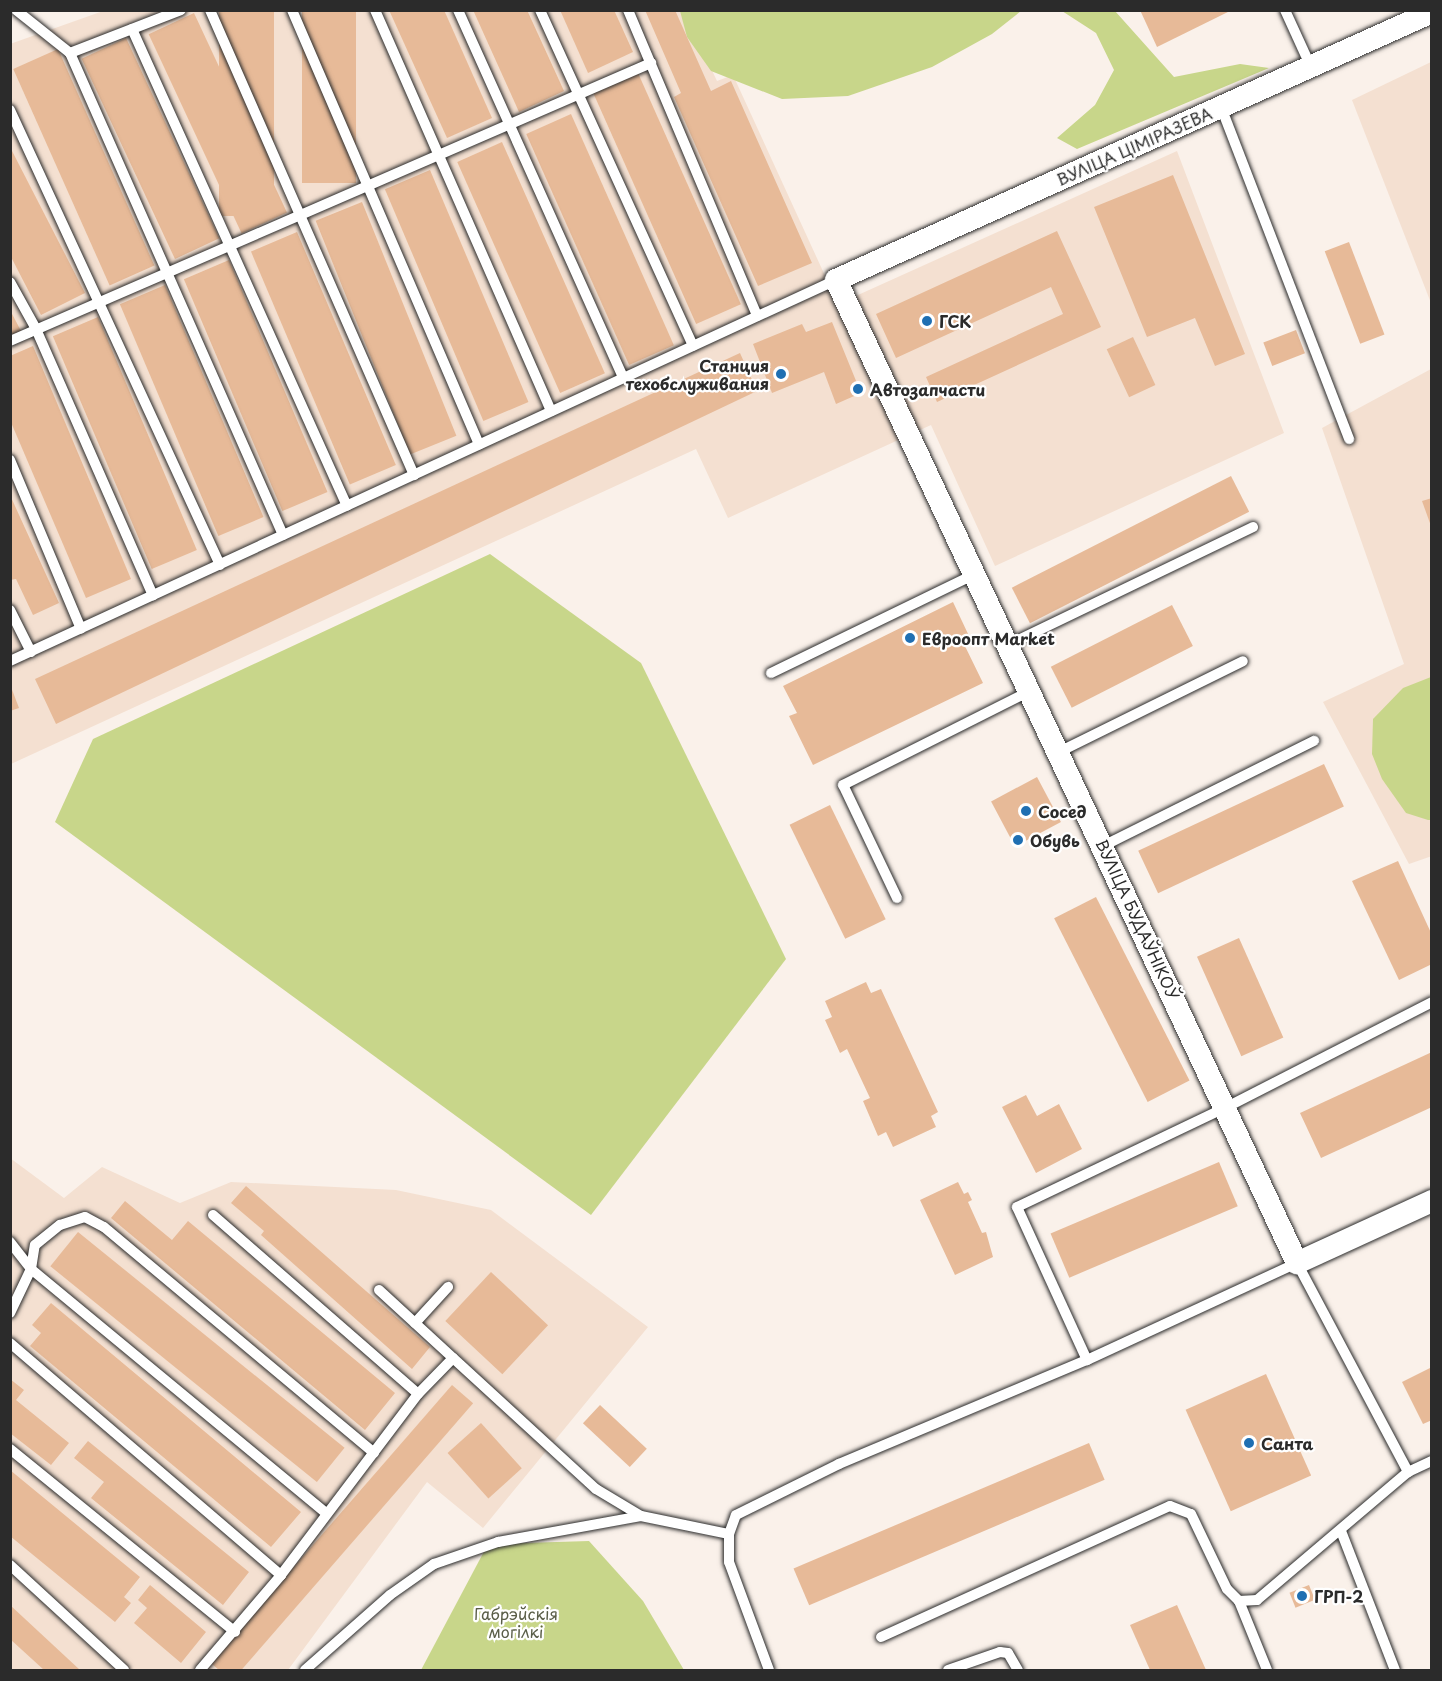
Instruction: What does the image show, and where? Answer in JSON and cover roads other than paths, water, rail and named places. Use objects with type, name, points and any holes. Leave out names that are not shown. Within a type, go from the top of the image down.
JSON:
[{"type":"street","name":"ВУЛІЦА ЦІМІРАЗЕВА","points":[[836,280],[1431,12]]},
{"type":"street","name":"ВУЛІЦА БУДАЎНІКОЎ","points":[[836,280],[1227,1107],[1297,1263]]},
{"type":"street","points":[[1297,1263],[1431,1201]]},
{"type":"lane","points":[[16,10],[70,53],[283,535]]},
{"type":"lane","points":[[70,53],[181,10]]},
{"type":"lane","points":[[210,10],[414,475]]},
{"type":"lane","points":[[292,10],[479,445]]},
{"type":"lane","points":[[375,10],[551,411]]},
{"type":"lane","points":[[458,10],[623,378]]},
{"type":"lane","points":[[540,10],[693,346]]},
{"type":"lane","points":[[628,10],[757,316]]},
{"type":"lane","points":[[1285,10],[1311,67]]},
{"type":"lane","points":[[132,29],[347,506]]},
{"type":"lane","points":[[10,341],[651,63]]},
{"type":"lane","points":[[1221,108],[1349,439]]},
{"type":"lane","points":[[10,110],[220,565]]},
{"type":"lane","points":[[10,661],[836,280]]},
{"type":"lane","points":[[10,282],[36,329],[153,596]]},
{"type":"lane","points":[[10,460],[81,629]]},
{"type":"lane","points":[[1008,645],[1253,527]]},
{"type":"lane","points":[[771,673],[975,574]]},
{"type":"lane","points":[[10,610],[31,652]]},
{"type":"lane","points":[[1059,752],[1243,661]]},
{"type":"lane","points":[[897,898],[843,785],[1030,691]]},
{"type":"lane","points":[[1103,846],[1314,741]]},
{"type":"lane","points":[[1087,1360],[1017,1207],[1227,1107],[1431,1002]]},
{"type":"lane","points":[[213,1215],[418,1394]]},
{"type":"lane","points":[[10,1313],[31,1269],[35,1245],[60,1225],[85,1217],[104,1227],[374,1453]]},
{"type":"lane","points":[[10,1242],[31,1269],[326,1513]]},
{"type":"lane","points":[[769,1671],[729,1562],[729,1534],[736,1515],[771,1496],[1087,1360],[1297,1263],[1408,1472]]},
{"type":"lane","points":[[415,1323],[448,1287]]},
{"type":"lane","points":[[379,1290],[596,1489],[641,1516],[729,1534]]},
{"type":"lane","points":[[10,1343],[281,1575]]},
{"type":"lane","points":[[200,1671],[281,1575],[418,1394],[453,1358]]},
{"type":"lane","points":[[10,1449],[235,1632]]},
{"type":"lane","points":[[1239,1601],[1257,1600],[1408,1472],[1431,1461]]},
{"type":"lane","points":[[880,1637],[1170,1506],[1191,1514],[1227,1588],[1239,1601],[1267,1671]]},
{"type":"lane","points":[[305,1671],[390,1595],[434,1564],[498,1542],[641,1516]]},
{"type":"lane","points":[[1341,1531],[1395,1671]]},
{"type":"lane","points":[[10,1565],[124,1671]]},
{"type":"lane","points":[[948,1671],[1000,1652],[1008,1653],[1018,1671]]},
{"type":"place","name":"ГСК","points":[[927,321]]},
{"type":"place","name":"Станция техобслуживания","points":[[781,374]]},
{"type":"place","name":"Автозапчасти","points":[[858,389]]},
{"type":"place","name":"Евроопт Market","points":[[910,638]]},
{"type":"place","name":"Сосед","points":[[1026,811]]},
{"type":"place","name":"Обувь","points":[[1018,840]]},
{"type":"place","name":"Санта","points":[[1249,1443]]},
{"type":"place","name":"ГРП-2","points":[[1302,1596]]},
{"type":"park label","name":"Габрэйскія могілкі","points":[[516,1622]]}]
